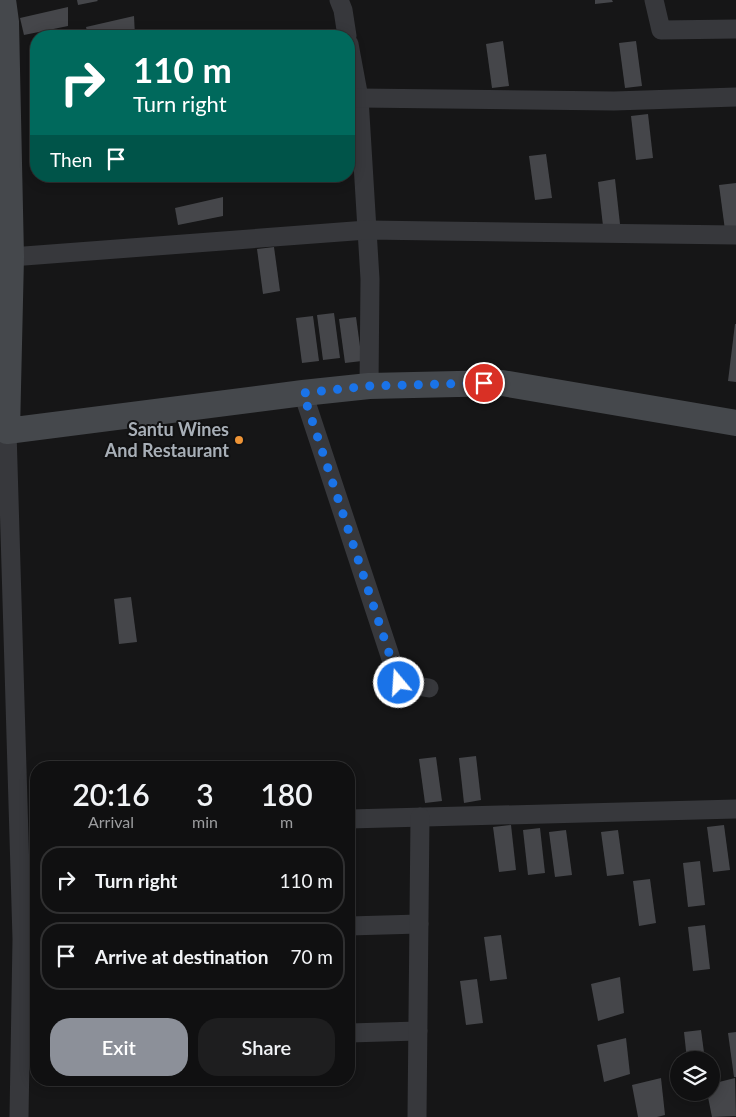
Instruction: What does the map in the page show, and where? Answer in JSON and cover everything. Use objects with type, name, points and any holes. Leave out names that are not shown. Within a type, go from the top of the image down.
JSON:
[{"type":"main road","points":[[3,15],[11,257],[4,433],[369,386],[502,383],[736,423]]},
{"type":"street","points":[[339,0],[346,30]]},
{"type":"street","points":[[654,0],[661,30],[736,29]]},
{"type":"street","points":[[355,76],[359,98],[370,279],[369,386]]},
{"type":"street","points":[[359,98],[614,101],[736,97]]},
{"type":"street","points":[[11,257],[367,230],[736,235]]},
{"type":"street","points":[[303,393],[399,683],[429,688]]},
{"type":"street","points":[[4,433],[28,829],[28,1048],[19,1117]]},
{"type":"street","points":[[355,819],[736,809]]},
{"type":"street","points":[[417,1117],[420,817]]},
{"type":"street","points":[[355,926],[419,924]]},
{"type":"street","points":[[355,1033],[418,1031]]},
{"type":"building","points":[[77,0],[97,0],[98,1],[78,5]]},
{"type":"building","points":[[595,0],[612,0],[613,2],[595,4]]},
{"type":"building","points":[[68,7],[68,26],[48,30],[30,30],[30,34],[24,35],[20,18]]},
{"type":"building","points":[[134,16],[135,30],[87,30],[86,27]]},
{"type":"building","points":[[503,41],[509,86],[492,88],[486,44]]},
{"type":"building","points":[[636,41],[642,86],[625,88],[619,43]]},
{"type":"building","points":[[648,114],[653,158],[636,160],[631,116]]},
{"type":"building","points":[[546,154],[552,198],[535,200],[529,156]]},
{"type":"building","points":[[615,179],[620,224],[603,226],[598,182]]},
{"type":"building","points":[[736,183],[736,228],[725,230],[719,185]]},
{"type":"building","points":[[223,197],[223,216],[178,225],[175,208]]},
{"type":"building","points":[[274,247],[280,291],[263,294],[257,249]]},
{"type":"building","points":[[334,313],[340,358],[323,360],[317,315]]},
{"type":"building","points":[[313,316],[319,361],[302,363],[296,318]]},
{"type":"building","points":[[356,317],[362,361],[345,363],[339,319]]},
{"type":"building","points":[[736,324],[736,382],[728,381]]},
{"type":"building","points":[[131,597],[137,642],[119,644],[114,599]]},
{"type":"building","points":[[476,756],[481,800],[464,803],[459,758]]},
{"type":"building","points":[[436,757],[442,801],[425,803],[419,759]]},
{"type":"building","points":[[511,825],[516,870],[499,872],[493,827]]},
{"type":"building","points":[[724,825],[730,870],[713,872],[707,827]]},
{"type":"building","points":[[540,828],[545,873],[528,875],[523,830]]},
{"type":"building","points":[[566,830],[572,875],[555,877],[549,832]]},
{"type":"building","points":[[618,830],[624,874],[607,876],[601,832]]},
{"type":"building","points":[[700,861],[705,905],[688,907],[683,863]]},
{"type":"building","points":[[650,879],[656,923],[639,926],[633,881]]},
{"type":"building","points":[[705,925],[710,969],[693,971],[688,927]]},
{"type":"building","points":[[501,935],[507,979],[490,981],[484,937]]},
{"type":"building","points":[[620,977],[624,1013],[598,1021],[591,984]]},
{"type":"building","points":[[477,979],[483,1023],[466,1025],[460,981]]},
{"type":"building","points":[[701,1030],[704,1051],[686,1051],[684,1032]]},
{"type":"building","points":[[736,1032],[736,1077],[734,1077],[728,1033]]},
{"type":"building","points":[[626,1038],[630,1074],[604,1082],[597,1045]]},
{"type":"building","points":[[661,1078],[665,1115],[638,1117],[632,1085]]},
{"type":"building","points":[[735,1078],[736,1116],[712,1117],[709,1101],[720,1101],[720,1082]]},
{"type":"place","name":"Santu Wines And Restaurant","points":[[239,440]]},
{"type":"route","points":[[399,683],[303,393],[369,386],[484,383]]}]
